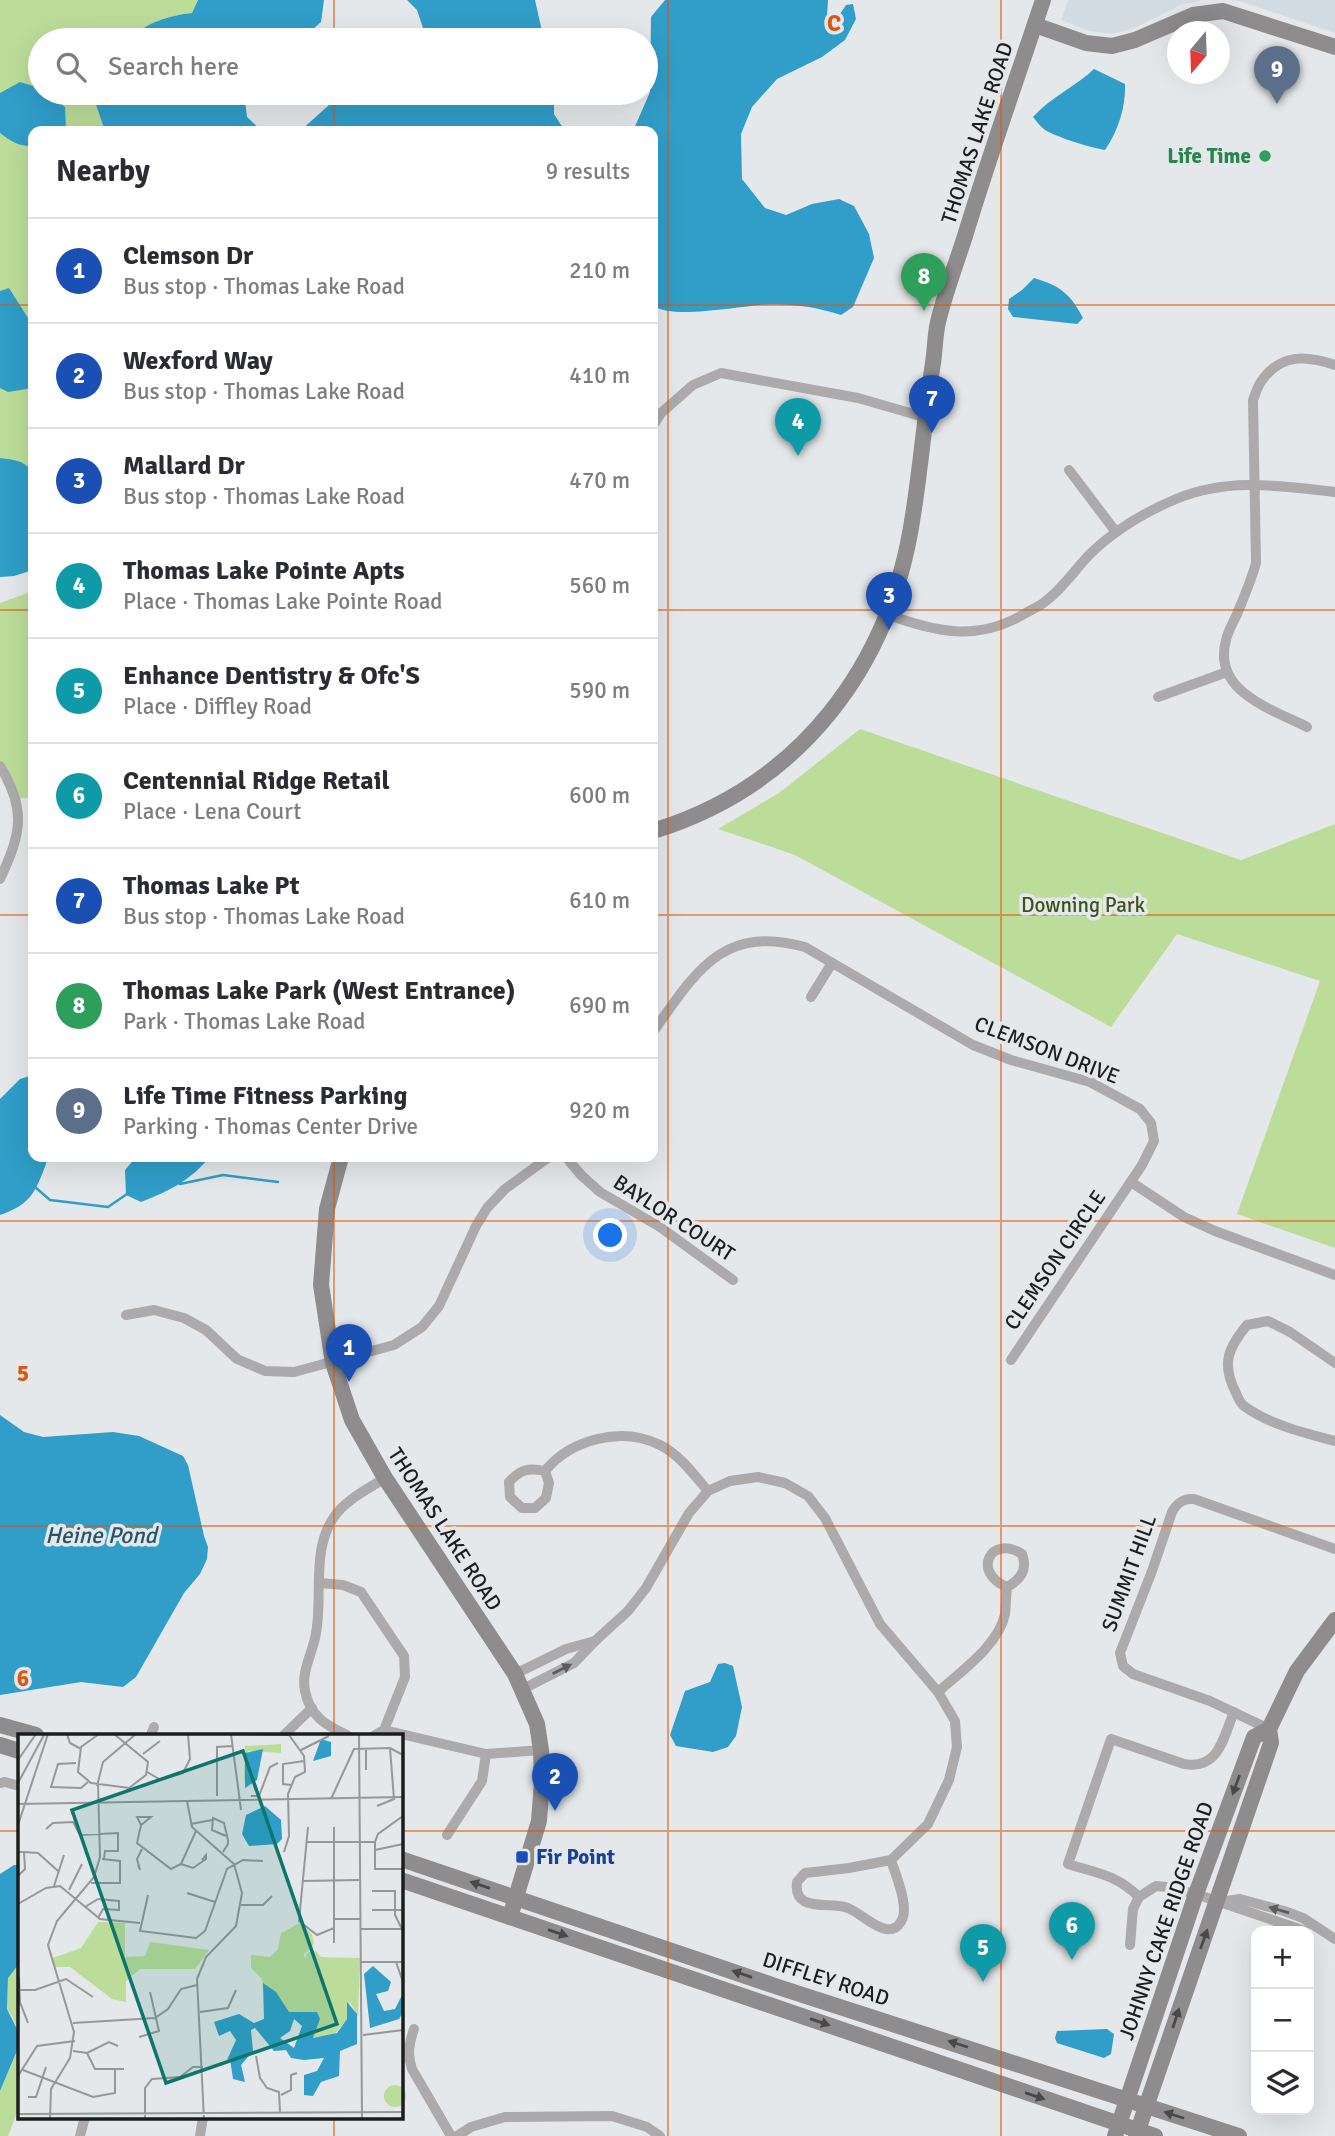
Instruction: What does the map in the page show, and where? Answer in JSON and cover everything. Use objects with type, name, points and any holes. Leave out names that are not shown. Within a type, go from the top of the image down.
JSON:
[{"type":"street","name":"THOMAS LAKE ROAD","points":[[658,829],[716,807],[758,782],[791,755],[821,725],[847,691],[869,654],[902,568],[913,517],[938,322],[1043,0]]},
{"type":"street","points":[[1035,25],[1086,43],[1112,46],[1135,40],[1193,15],[1223,11],[1335,47]]},
{"type":"street","points":[[1307,727],[1248,698],[1227,672],[1224,656],[1226,640],[1250,583],[1255,563],[1253,400],[1262,379],[1278,365],[1296,358],[1315,358],[1335,365]]},
{"type":"street","points":[[658,418],[693,385],[721,373],[859,398],[924,417]]},
{"type":"street","points":[[1069,470],[1116,532]]},
{"type":"street","points":[[886,614],[924,628],[949,632],[980,631],[1007,624],[1047,600],[1116,532],[1144,513],[1179,498],[1215,488],[1254,484],[1335,492]]},
{"type":"street","points":[[1158,697],[1227,672]]},
{"type":"street","points":[[0,765],[10,782],[19,810],[15,847],[0,879]]},
{"type":"street","name":"CLEMSON DRIVE","points":[[658,1025],[698,971],[730,947],[755,940],[781,940],[805,947],[973,1045],[1011,1060],[1090,1083],[1140,1109],[1151,1123],[1154,1141],[1131,1182]]},
{"type":"street","points":[[811,997],[832,963]]},
{"type":"street","name":"THOMAS LAKE ROAD","points":[[340,1162],[327,1209],[321,1285],[333,1363],[352,1420],[385,1478],[515,1674],[537,1724],[542,1782],[539,1821],[510,1917]]},
{"type":"street","points":[[125,1315],[154,1310],[184,1318],[206,1330],[237,1359],[265,1371],[294,1373],[394,1345],[422,1327],[439,1306],[475,1226],[487,1208],[505,1189],[542,1162]]},
{"type":"street","name":"BAYLOR COURT","points":[[570,1162],[600,1192],[660,1227],[733,1280]]},
{"type":"street","points":[[1131,1182],[1184,1217],[1335,1275]]},
{"type":"street","name":"CLEMSON CIRCLE","points":[[1011,1360],[1131,1182]]},
{"type":"street","points":[[1335,1363],[1290,1332],[1268,1321],[1247,1325],[1234,1340],[1227,1359],[1230,1383],[1242,1405],[1285,1427],[1335,1441]]},
{"type":"street","points":[[545,1471],[570,1448],[600,1438],[631,1436],[660,1445],[683,1462],[708,1491]]},
{"type":"street","points":[[523,1689],[574,1664],[628,1611],[646,1588],[689,1513],[708,1491],[730,1481],[758,1477],[785,1482],[808,1496],[825,1518],[880,1624],[938,1692],[955,1721],[957,1747],[949,1780],[928,1824],[891,1860],[805,1873],[800,1877],[796,1888],[803,1900],[850,1909],[881,1928],[895,1928],[903,1919],[905,1907],[891,1860]]},
{"type":"street","points":[[345,1734],[320,1722],[305,1692],[304,1675],[317,1633],[321,1547],[333,1518],[346,1504],[385,1478]]},
{"type":"street","name":"SUMMIT HILL","points":[[1269,1729],[1210,1701],[1133,1674],[1124,1666],[1120,1653],[1175,1505],[1181,1501],[1194,1499],[1335,1549]]},
{"type":"street","points":[[320,1583],[343,1585],[361,1592],[404,1656],[405,1676],[379,1733]]},
{"type":"street","points":[[938,1692],[986,1648],[999,1632],[1005,1616],[1007,1587]]},
{"type":"street","name":"JOHNNY CAKE RIDGE ROAD","points":[[1137,2133],[1271,1743],[1269,1729],[1297,1671],[1335,1620]]},
{"type":"street","points":[[515,1674],[566,1648],[595,1641]]},
{"type":"street","points":[[285,1734],[312,1708]]},
{"type":"street","points":[[1139,1896],[1116,1878],[1068,1864],[1111,1739],[1194,1765],[1211,1760],[1217,1754],[1234,1712]]},
{"type":"street","points":[[0,1725],[32,1734]]},
{"type":"street","name":"JOHNNY CAKE RIDGE ROAD","points":[[1117,2130],[1196,1894],[1254,1737],[1269,1729]]},
{"type":"street","points":[[402,1738],[486,1754],[541,1750]]},
{"type":"street","points":[[0,1745],[18,1751]]},
{"type":"street","points":[[447,1835],[482,1781],[486,1754]]},
{"type":"street","points":[[0,1783],[18,1786]]},
{"type":"street","name":"DIFFLEY ROAD","points":[[402,1858],[778,1987],[1240,2136]]},
{"type":"street","name":"DIFFLEY ROAD","points":[[402,1880],[1117,2130],[1155,2136]]},
{"type":"street","points":[[1130,1945],[1133,1909],[1139,1896],[1156,1886],[1167,1886],[1196,1894],[1288,1926]]},
{"type":"street","points":[[1217,1903],[1240,1899],[1284,1911],[1303,1918],[1335,1940]]},
{"type":"street","points":[[1314,1934],[1335,1940]]},
{"type":"street","points":[[414,2029],[408,2058],[412,2069],[454,2136],[471,2127],[505,2117],[612,2116],[647,2127],[660,2136]]},
{"type":"street","points":[[80,2136],[85,2118]]},
{"type":"street","points":[[200,2136],[204,2118]]},
{"type":"shaded area","points":[[1068,0],[1201,0],[1180,5],[1133,29],[1112,34],[1089,31],[1061,20]]},
{"type":"shaded area","points":[[1230,0],[1335,0],[1335,33],[1239,1]]},
{"type":"green space","points":[[0,0],[198,0],[192,13],[167,18],[144,28],[28,28],[28,105],[96,105],[103,126],[28,126],[28,571],[0,577]]},
{"type":"green space","points":[[28,593],[28,798],[15,799],[0,766],[0,603]]},
{"type":"green space","name":"Downing Park","points":[[860,729],[1241,860],[1335,824],[1335,1248],[1237,1214],[1320,981],[1177,934],[1111,1027],[795,855],[718,829],[779,793]]},
{"type":"green space","points":[[18,1965],[18,2031],[7,2009],[8,1978]]},
{"type":"green space","points":[[18,2048],[18,2110],[8,2136],[0,2136],[0,2091]]},
{"type":"water","points":[[198,0],[324,0],[321,22],[314,28],[144,28],[167,18],[192,13]]},
{"type":"water","points":[[407,0],[535,0],[541,28],[423,28],[417,10]]},
{"type":"water","points":[[665,0],[828,0],[827,16],[836,20],[846,5],[853,4],[856,19],[845,40],[822,57],[777,79],[752,107],[741,134],[742,179],[765,208],[786,215],[812,204],[839,199],[854,206],[869,234],[874,258],[853,307],[841,315],[791,305],[760,305],[689,312],[658,308],[658,126],[635,126],[644,105],[658,105],[658,28],[651,28],[651,17]]},
{"type":"water","points":[[1094,69],[1125,84],[1120,118],[1105,150],[1050,133],[1033,117]]},
{"type":"water","points":[[20,82],[28,84],[28,105],[62,105],[65,107],[66,126],[28,126],[28,146],[12,141],[0,133],[0,93]]},
{"type":"water","points":[[96,105],[246,105],[247,117],[257,126],[103,126]]},
{"type":"water","points":[[329,105],[554,105],[554,114],[562,126],[306,126]]},
{"type":"water","points":[[1034,278],[1063,292],[1074,302],[1083,318],[1077,324],[1013,317],[1008,309],[1009,299]]},
{"type":"water","points":[[9,288],[28,318],[28,389],[8,392],[0,388],[0,291]]},
{"type":"water","points":[[0,458],[14,460],[28,467],[28,572],[0,577]]},
{"type":"water","points":[[28,1077],[28,1162],[46,1162],[40,1181],[26,1201],[0,1215],[0,1099],[20,1079]]},
{"type":"water","points":[[132,1162],[205,1162],[178,1184],[141,1202],[126,1195],[125,1170]]},
{"type":"water","name":"Heine Pond","points":[[0,1415],[24,1432],[43,1437],[113,1432],[139,1436],[183,1456],[188,1465],[208,1547],[207,1559],[200,1574],[184,1593],[136,1677],[123,1687],[81,1682],[0,1695]]},
{"type":"water","points":[[718,1664],[733,1666],[742,1707],[736,1736],[728,1747],[713,1752],[676,1746],[670,1735],[685,1691],[710,1682]]},
{"type":"water","points":[[18,1865],[18,1965],[8,1978],[7,2009],[18,2031],[18,2048],[0,2091],[0,1874]]},
{"type":"water","points":[[1107,2029],[1114,2034],[1111,2054],[1104,2058],[1057,2043],[1055,2038],[1057,2031]]},
{"type":"waterway","points":[[180,1184],[223,1175],[278,1182]]},
{"type":"waterway","points":[[35,1187],[50,1200],[108,1207],[127,1194]]},
{"type":"place","name":"Life Time Fitness Parking","points":[[1277,104]]},
{"type":"place","name":"Life Time","points":[[1265,156]]},
{"type":"place","name":"Thomas Lake Park (West Entrance)","points":[[924,311]]},
{"type":"place","name":"Thomas Lake Pt","points":[[932,433]]},
{"type":"place","name":"Thomas Lake Pointe Apts","points":[[798,456]]},
{"type":"place","name":"Mallard Dr","points":[[889,630]]},
{"type":"place","name":"Clemson Dr","points":[[349,1382]]},
{"type":"place","name":"Wexford Way","points":[[555,1811]]},
{"type":"place","name":"Fir Point","points":[[522,1857]]},
{"type":"place","name":"Centennial Ridge Retail","points":[[1072,1960]]},
{"type":"place","name":"Enhance Dentistry & Ofc'S","points":[[983,1982]]}]
